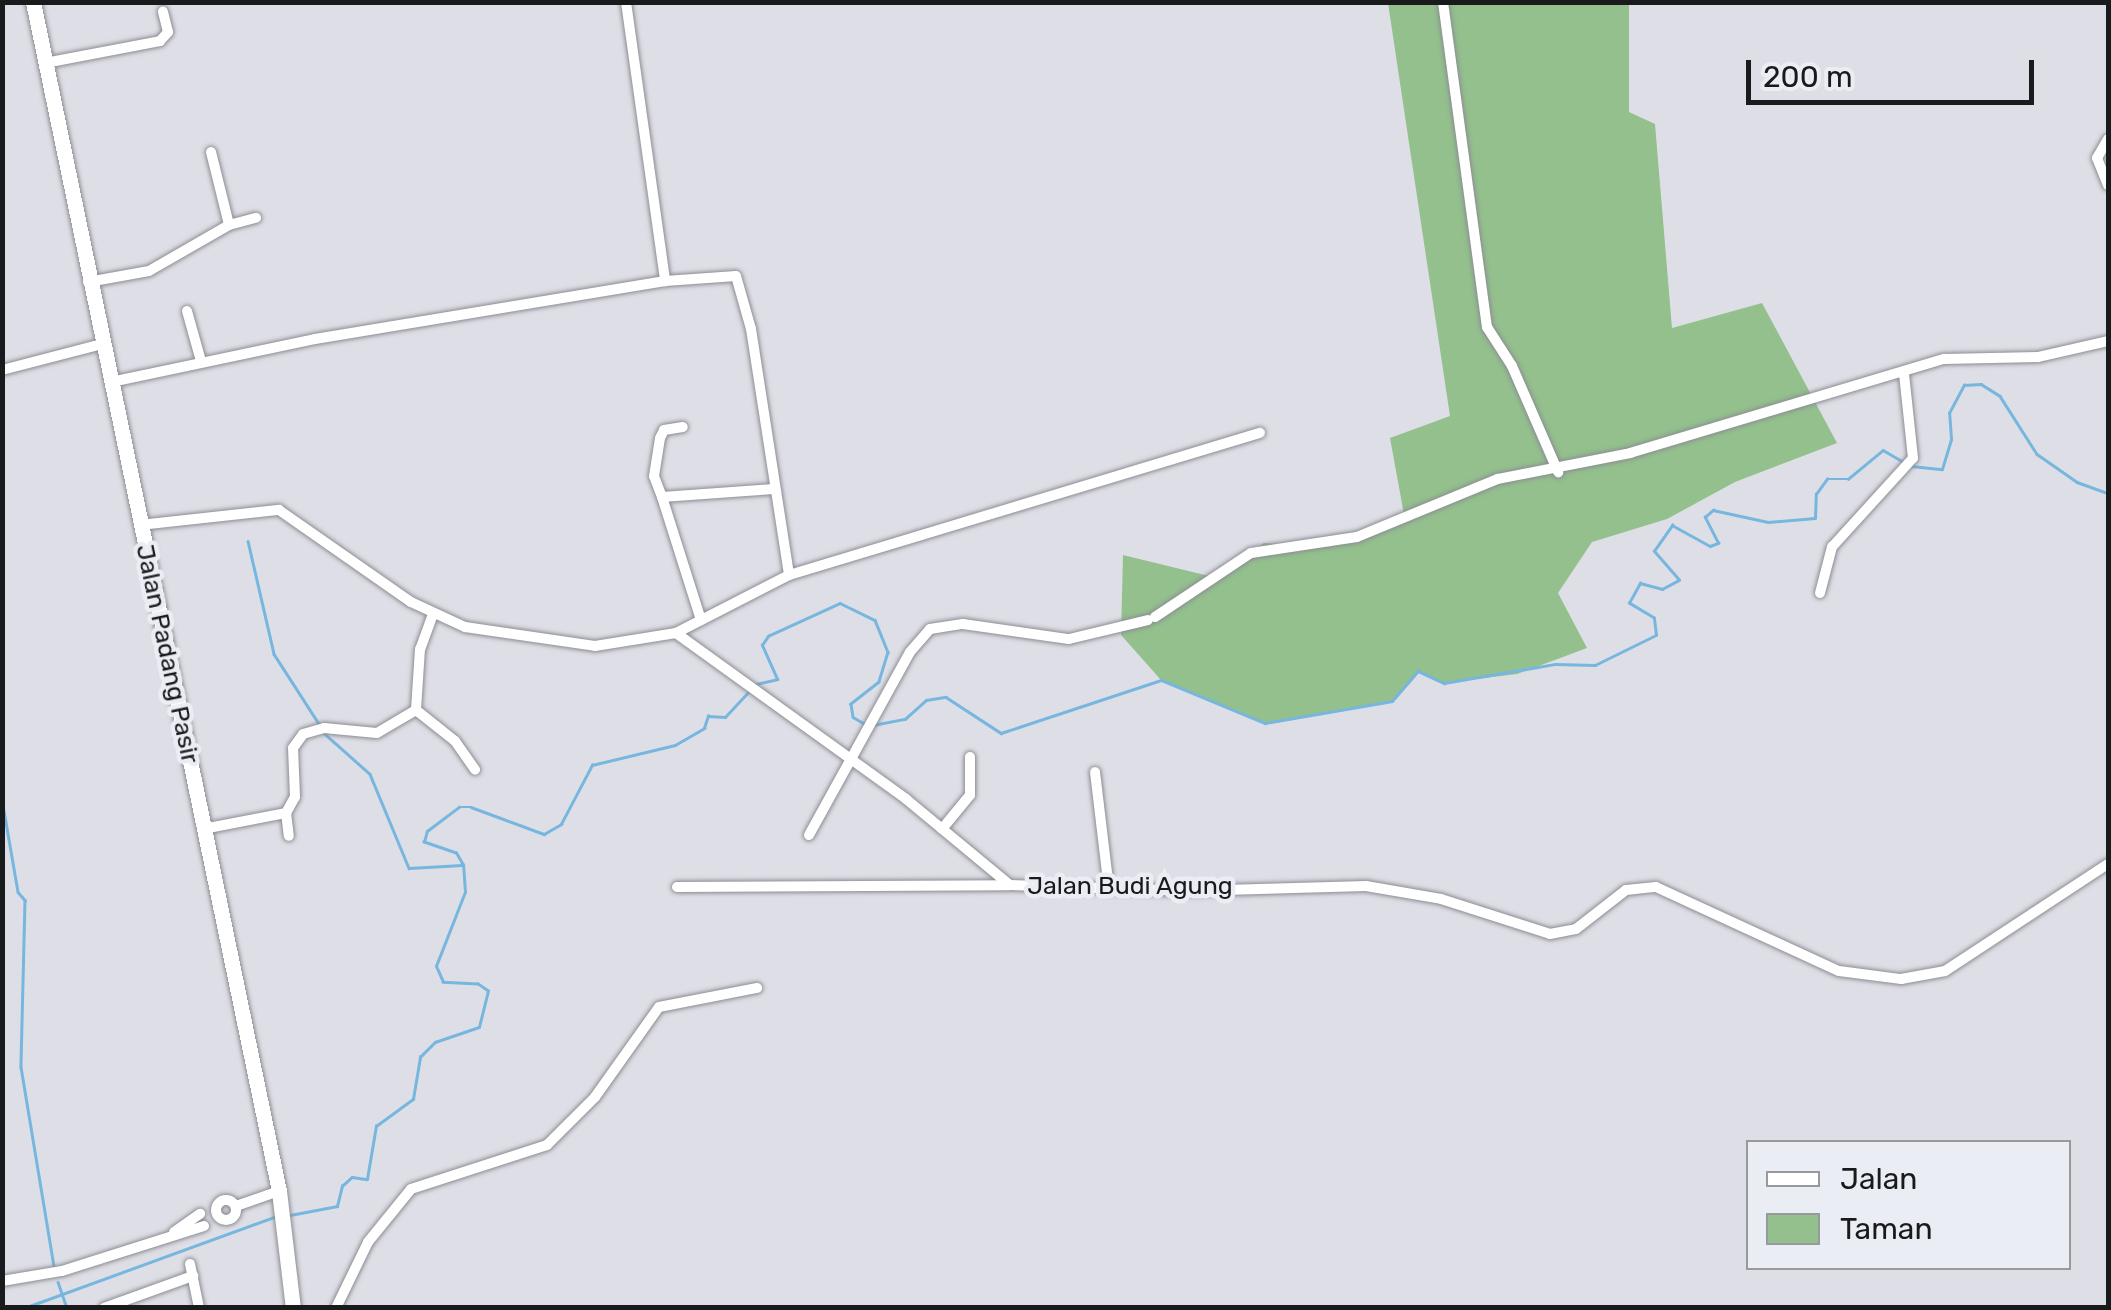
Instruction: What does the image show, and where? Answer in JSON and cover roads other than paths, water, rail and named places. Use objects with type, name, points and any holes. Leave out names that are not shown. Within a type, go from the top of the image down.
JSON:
[{"type":"highway","name":"Jalan Padang Pasir","points":[[32,2],[280,1197],[294,1308]]},
{"type":"street","points":[[626,2],[665,282]]},
{"type":"street","points":[[1443,2],[1487,327],[1512,366],[1558,472]]},
{"type":"street","points":[[44,63],[160,41],[168,32],[163,12]]},
{"type":"street","points":[[2108,140],[2097,158],[2108,185]]},
{"type":"street","points":[[212,152],[228,225]]},
{"type":"street","points":[[88,282],[149,271],[228,225],[256,218]]},
{"type":"street","points":[[110,382],[201,361],[665,282],[740,279],[788,575]]},
{"type":"street","points":[[187,310],[201,361]]},
{"type":"street","points":[[809,835],[916,642],[934,627],[980,625],[1069,639],[1151,619],[1252,553],[1357,536],[1498,478],[1558,472],[1960,356],[2038,357],[2108,340]]},
{"type":"street","points":[[2,370],[102,344]]},
{"type":"street","points":[[1820,593],[1832,547],[1910,464],[1904,374]]},
{"type":"street","points":[[683,427],[660,438],[654,476],[701,620]]},
{"type":"street","points":[[140,525],[266,508],[287,512],[433,614],[489,634],[595,646],[676,633],[788,575],[1260,434]]},
{"type":"street","points":[[662,497],[774,490]]},
{"type":"street","points":[[416,710],[420,649],[433,614]]},
{"type":"street","name":"Jalan Budi Agung","points":[[676,633],[853,759],[1010,885],[1109,889],[1382,888],[1481,910],[1521,929],[1550,934],[1576,928],[1626,890],[1656,887],[1839,971],[1902,979],[1945,972],[2108,864]]},
{"type":"street","points":[[289,836],[286,813],[295,797],[293,748],[321,728],[377,733],[416,710]]},
{"type":"street","points":[[416,710],[455,741],[475,770]]},
{"type":"street","points":[[942,829],[970,796],[970,757]]},
{"type":"street","points":[[1095,772],[1109,889]]},
{"type":"street","points":[[203,830],[286,813]]},
{"type":"street","points":[[677,887],[1010,885]]},
{"type":"street","points":[[336,1308],[368,1242],[411,1189],[547,1145],[595,1097],[659,1007],[757,988]]},
{"type":"street","points":[[2,1281],[166,1239],[210,1217],[233,1217],[236,1206],[280,1197]]},
{"type":"street","points":[[190,1264],[199,1308]]},
{"type":"street","points":[[104,1308],[193,1276]]},
{"type":"waterway","points":[[1911,466],[1942,469],[1951,439],[1949,413],[1964,385],[1981,384],[2000,396],[2037,454],[2077,482],[2108,493]]},
{"type":"waterway","points":[[873,725],[905,719],[926,700],[946,697],[1001,733],[1161,680],[1265,723],[1392,701],[1418,671],[1444,683],[1555,664],[1595,665],[1656,635],[1654,618],[1629,603],[1640,583],[1662,589],[1679,580],[1654,551],[1672,525],[1710,546],[1718,543],[1705,517],[1713,510],[1768,522],[1815,518],[1816,494],[1827,479],[1848,479],[1883,450],[1904,462]]},
{"type":"waterway","points":[[248,541],[274,654],[321,727]]},
{"type":"waterway","points":[[756,684],[777,679],[762,645],[768,636],[840,603],[875,620],[888,652],[879,682],[851,704],[853,717],[865,724]]},
{"type":"waterway","points":[[290,1215],[337,1206],[342,1186],[352,1177],[367,1179],[376,1126],[413,1099],[420,1057],[435,1042],[479,1027],[488,991],[478,984],[443,982],[436,966],[465,892],[463,865],[456,853],[424,842],[427,831],[459,807],[471,807],[544,834],[561,824],[592,765],[675,745],[704,728],[708,716],[725,717],[750,690]]},
{"type":"waterway","points":[[325,734],[370,774],[409,868],[462,865]]},
{"type":"waterway","points":[[2,799],[18,892],[25,900],[21,1067],[54,1266]]},
{"type":"waterway","points":[[24,1308],[277,1216]]},
{"type":"waterway","points":[[58,1282],[67,1308]]}]
